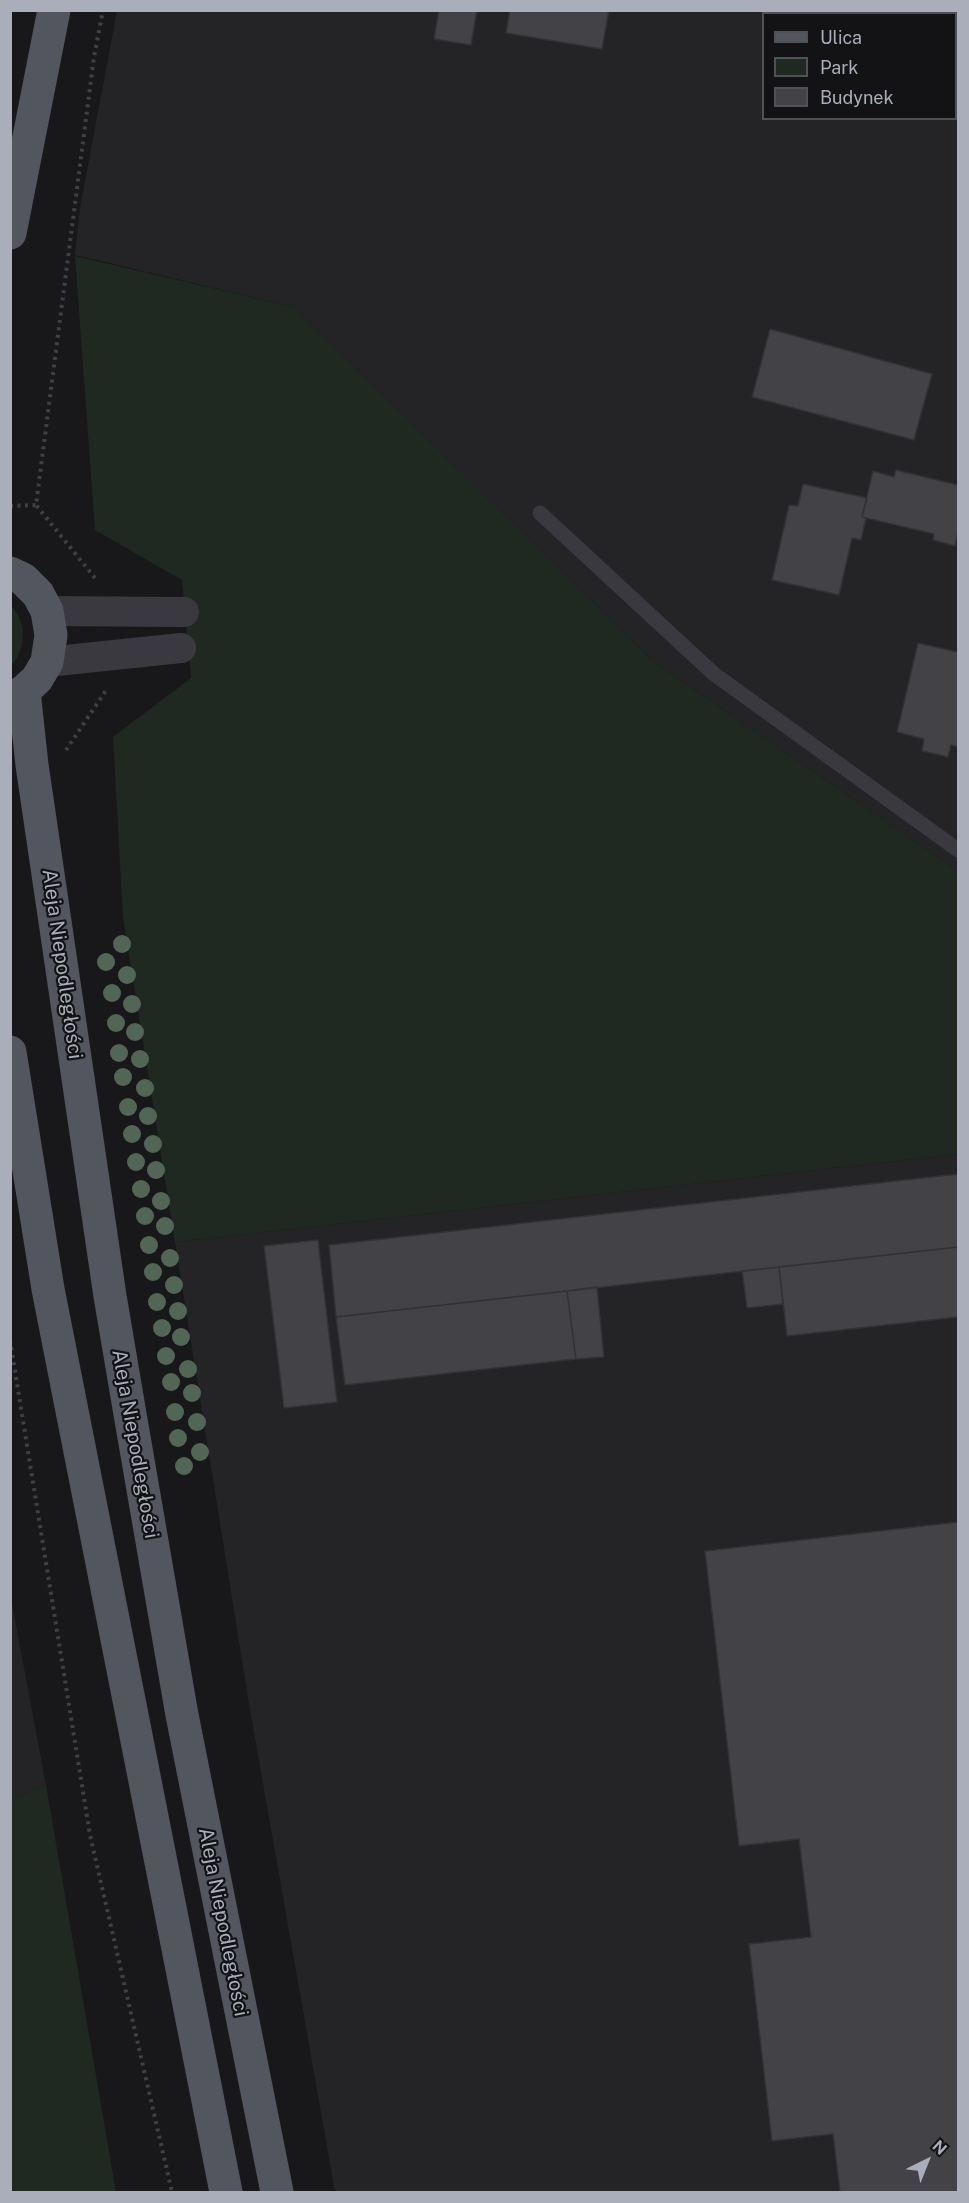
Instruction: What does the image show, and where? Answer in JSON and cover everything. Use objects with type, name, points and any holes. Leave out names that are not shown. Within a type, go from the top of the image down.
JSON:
[{"type":"main road","points":[[10,233],[54,10]]},
{"type":"main road","points":[[10,573],[23,579],[38,594],[47,611],[51,635],[47,662],[37,679],[17,695]]},
{"type":"main road","name":"Aleja Niepodległości","points":[[17,695],[32,765],[110,1296],[180,1704],[277,2193]]},
{"type":"main road","points":[[10,1052],[48,1289],[226,2193]]},
{"type":"street","points":[[47,611],[184,612]]},
{"type":"street","points":[[47,662],[181,648]]},
{"type":"lane","points":[[540,513],[714,674],[958,850]]},
{"type":"path","points":[[103,10],[94,57],[36,505],[100,585],[110,613]]},
{"type":"path","points":[[10,506],[36,505]]},
{"type":"path","points":[[32,765],[60,759],[107,689],[112,656]]},
{"type":"path","points":[[10,1340],[90,1835],[172,2193]]},
{"type":"shaded area","points":[[117,11],[958,11],[958,871],[654,662],[294,307],[75,255],[80,208]]},
{"type":"shaded area","points":[[958,1154],[958,2192],[335,2192],[249,1704],[175,1242]]},
{"type":"shaded area","points":[[10,1593],[46,1785],[11,1799],[10,1799]]},
{"type":"green space","points":[[75,256],[294,307],[654,662],[958,871],[958,1154],[175,1242],[123,917],[113,737],[191,678],[182,580],[95,530]]},
{"type":"green space","points":[[11,605],[23,629],[22,645],[17,658],[11,665]]},
{"type":"green space","points":[[46,1785],[116,2192],[11,2192],[11,1799]]},
{"type":"building","points":[[439,10],[477,10],[471,45],[434,39]]},
{"type":"building","points":[[510,10],[609,10],[602,49],[506,33]]},
{"type":"building","points":[[770,329],[932,374],[914,440],[752,397]]},
{"type":"building","points":[[896,470],[958,485],[958,532],[955,546],[933,540],[934,534],[862,517],[873,471],[894,477]]},
{"type":"building","points":[[803,484],[867,498],[862,517],[866,518],[861,540],[852,538],[839,595],[772,580],[789,505],[798,506]]},
{"type":"building","points":[[918,643],[958,652],[958,747],[951,745],[948,757],[922,751],[924,739],[897,732]]},
{"type":"building","points":[[958,1174],[958,1247],[336,1317],[329,1245]]},
{"type":"building","points":[[318,1240],[337,1402],[284,1408],[264,1246]]},
{"type":"building","points":[[958,1247],[958,1317],[787,1336],[779,1267]]},
{"type":"building","points":[[779,1267],[783,1304],[747,1308],[742,1271]]},
{"type":"building","points":[[597,1287],[604,1357],[576,1359],[567,1291]]},
{"type":"building","points":[[567,1291],[576,1359],[345,1385],[336,1317]]},
{"type":"building","points":[[958,1522],[958,2192],[840,2192],[833,2134],[772,2141],[749,1944],[811,1937],[799,1839],[739,1846],[705,1551]]}]
